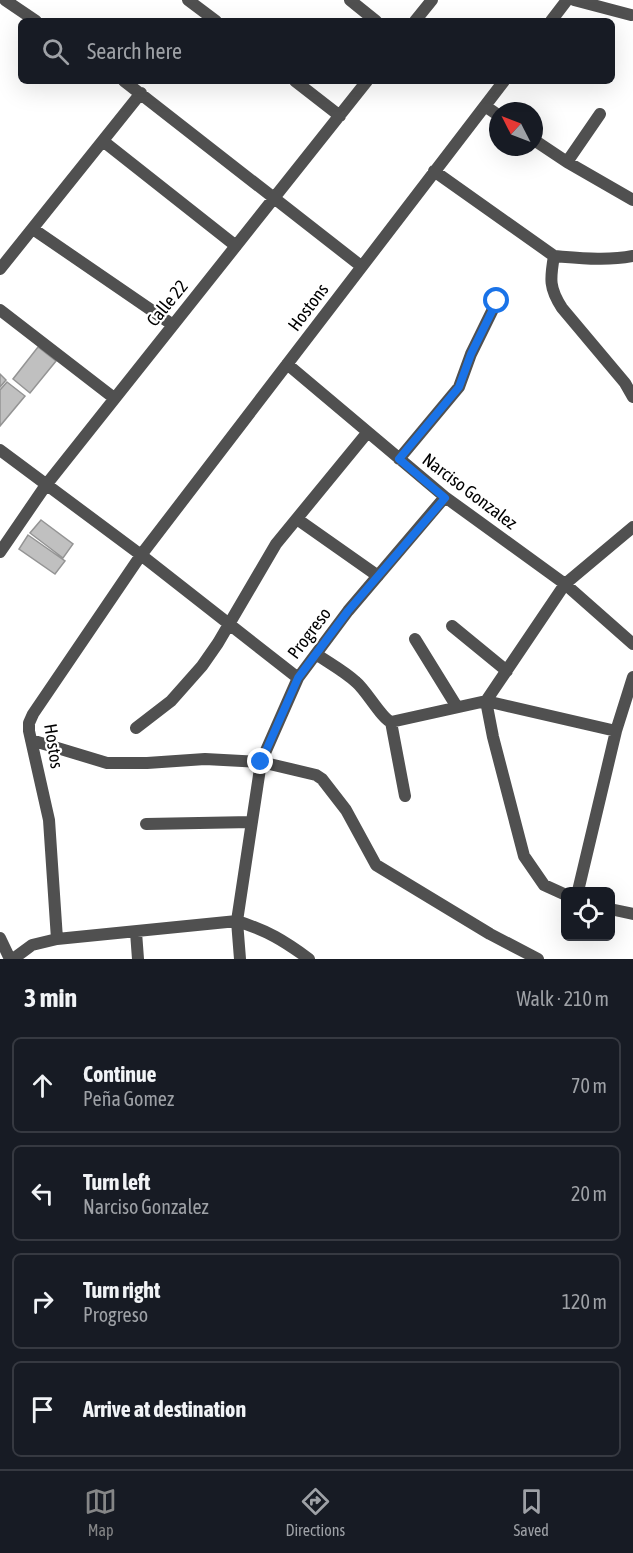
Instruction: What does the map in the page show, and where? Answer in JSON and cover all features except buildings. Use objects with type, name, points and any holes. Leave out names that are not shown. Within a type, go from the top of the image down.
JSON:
[{"type":"street","points":[[5,0],[32,18]]},
{"type":"street","points":[[188,0],[212,18]]},
{"type":"street","points":[[350,0],[372,18]]},
{"type":"street","points":[[418,18],[432,0]]},
{"type":"street","points":[[553,18],[567,0]]},
{"type":"street","points":[[574,0],[631,15]]},
{"type":"street","points":[[128,84],[361,266]]},
{"type":"street","points":[[299,84],[340,116]]},
{"type":"street","name":"Calle 22","points":[[0,552],[46,485],[366,84]]},
{"type":"street","name":"Hostons","points":[[141,555],[502,84]]},
{"type":"street","points":[[0,269],[141,93]]},
{"type":"street","points":[[485,106],[489,109]]},
{"type":"street","points":[[567,162],[600,114]]},
{"type":"street","points":[[103,141],[236,246]]},
{"type":"street","points":[[543,146],[633,200]]},
{"type":"street","points":[[434,171],[554,256],[577,258],[633,256]]},
{"type":"street","points":[[33,229],[173,326]]},
{"type":"street","points":[[554,256],[551,285],[554,296],[562,308],[629,381],[633,397]]},
{"type":"street","points":[[399,459],[459,387],[471,354],[497,301]]},
{"type":"street","points":[[0,309],[114,398]]},
{"type":"street","name":"Narciso Gonzalez","points":[[287,364],[445,498],[566,584],[633,644]]},
{"type":"street","points":[[136,728],[171,701],[186,685],[218,643],[276,544],[367,433]]},
{"type":"street","points":[[0,450],[230,623],[298,678]]},
{"type":"street","name":"Progreso","points":[[240,959],[237,921],[261,762],[298,678],[348,611],[445,498]]},
{"type":"street","points":[[297,519],[378,576]]},
{"type":"street","points":[[561,893],[543,885],[524,856],[486,701],[566,584],[633,527]]},
{"type":"street","name":"Hostos","points":[[57,939],[49,820],[29,723],[141,555]]},
{"type":"street","points":[[452,626],[507,671]]},
{"type":"street","points":[[415,639],[457,707]]},
{"type":"street","points":[[316,654],[356,681],[386,720],[391,722],[486,701],[616,731]]},
{"type":"street","points":[[579,887],[616,731],[633,677]]},
{"type":"street","points":[[391,722],[405,796]]},
{"type":"street","points":[[31,740],[107,763],[205,759],[261,762],[322,778],[346,810],[376,865],[490,934],[538,959]]},
{"type":"street","points":[[146,824],[252,822]]},
{"type":"street","points":[[615,910],[633,914]]},
{"type":"street","points":[[0,938],[12,959],[32,945],[57,939],[237,921],[265,930],[288,943],[309,959]]},
{"type":"street","points":[[136,932],[138,959]]},
{"type":"route","points":[[261,762],[298,678],[348,611],[445,498],[399,459],[459,387],[471,354],[497,301]]}]
